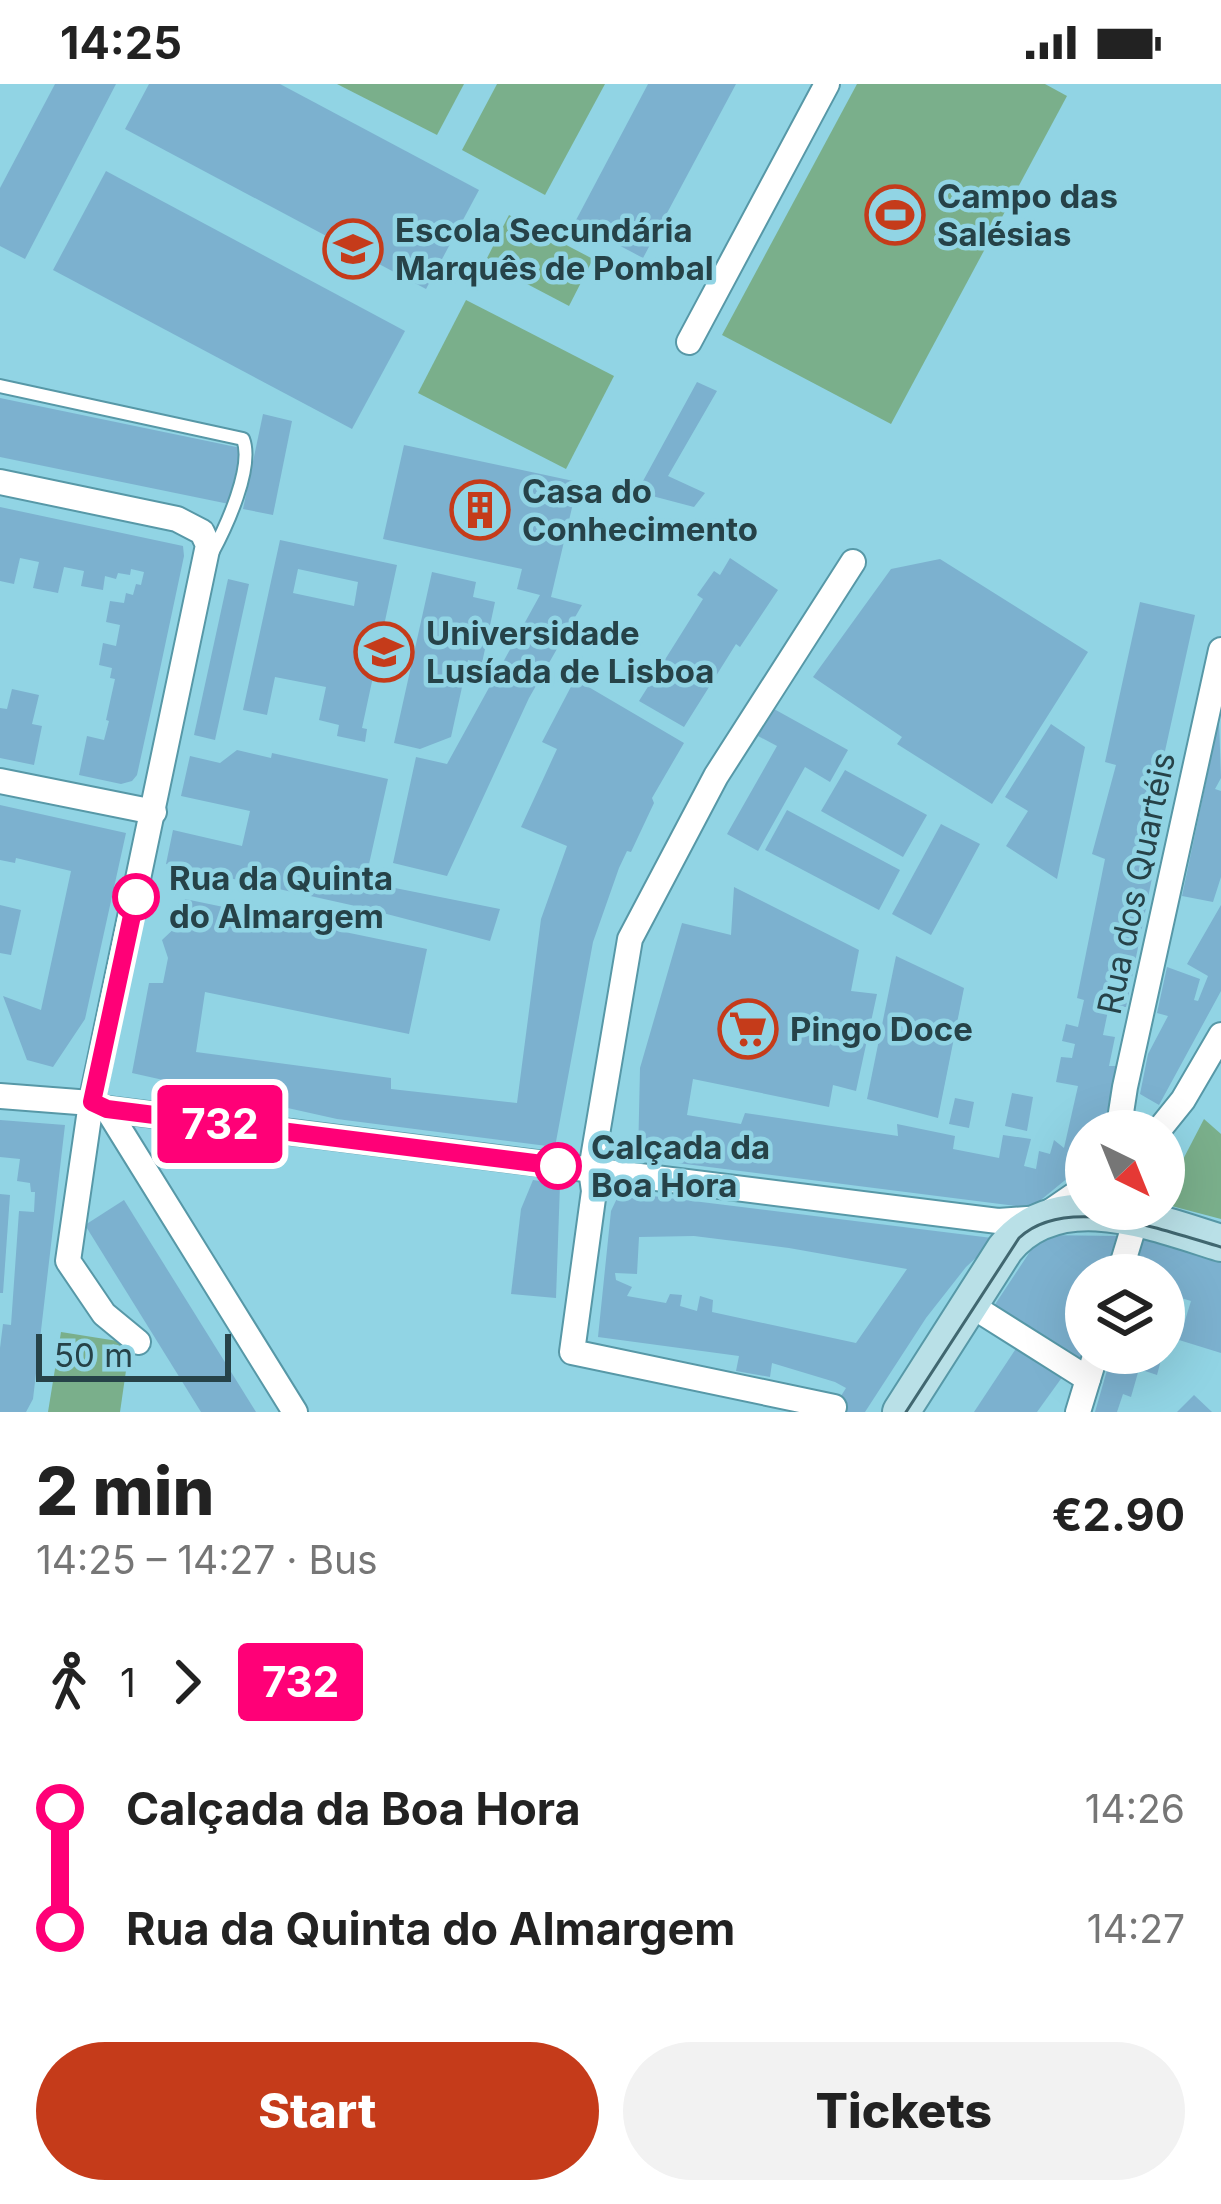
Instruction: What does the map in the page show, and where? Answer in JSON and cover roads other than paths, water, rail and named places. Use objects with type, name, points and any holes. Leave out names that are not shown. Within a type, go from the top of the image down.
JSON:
[{"type":"street","points":[[688,342],[827,84]]},
{"type":"street","points":[[0,482],[178,519],[202,532],[208,545],[68,1261],[104,1314],[138,1342]]},
{"type":"street","points":[[834,1407],[572,1352],[594,1191],[591,1170],[630,939],[716,776],[853,562]]},
{"type":"street","name":"Rua dos Quartéis","points":[[1121,1110],[1218,682],[1221,650]]},
{"type":"street","points":[[0,781],[154,812]]},
{"type":"street","points":[[1175,1110],[1221,1035]]},
{"type":"street","points":[[0,1096],[998,1221],[1065,1213]]},
{"type":"street","points":[[99,1106],[295,1412]]},
{"type":"street","points":[[901,1412],[1013,1239],[1065,1201]]},
{"type":"street","points":[[1175,1230],[1221,1243]]},
{"type":"street","points":[[969,1304],[1088,1378]]},
{"type":"street","points":[[1078,1412],[1089,1374]]},
{"type":"lane","points":[[0,386],[243,439],[247,453],[229,523],[208,559]]},
{"type":"tram line","points":[[906,1412],[1019,1238],[1039,1225],[1063,1218],[1117,1220],[1221,1247]]},
{"type":"place","name":"Campo das Salésias","points":[[895,215]]},
{"type":"place","name":"Escola Secundária Marquês de Pombal","points":[[353,249]]},
{"type":"place","name":"Casa do Conhecimento","points":[[480,510]]},
{"type":"place","name":"Universidade Lusíada de Lisboa","points":[[384,652]]},
{"type":"place","name":"Rua da Quinta do Almargem","points":[[136,897]]},
{"type":"place","name":"Pingo Doce","points":[[748,1029]]},
{"type":"place","name":"Calçada da Boa Hora","points":[[558,1166]]}]
